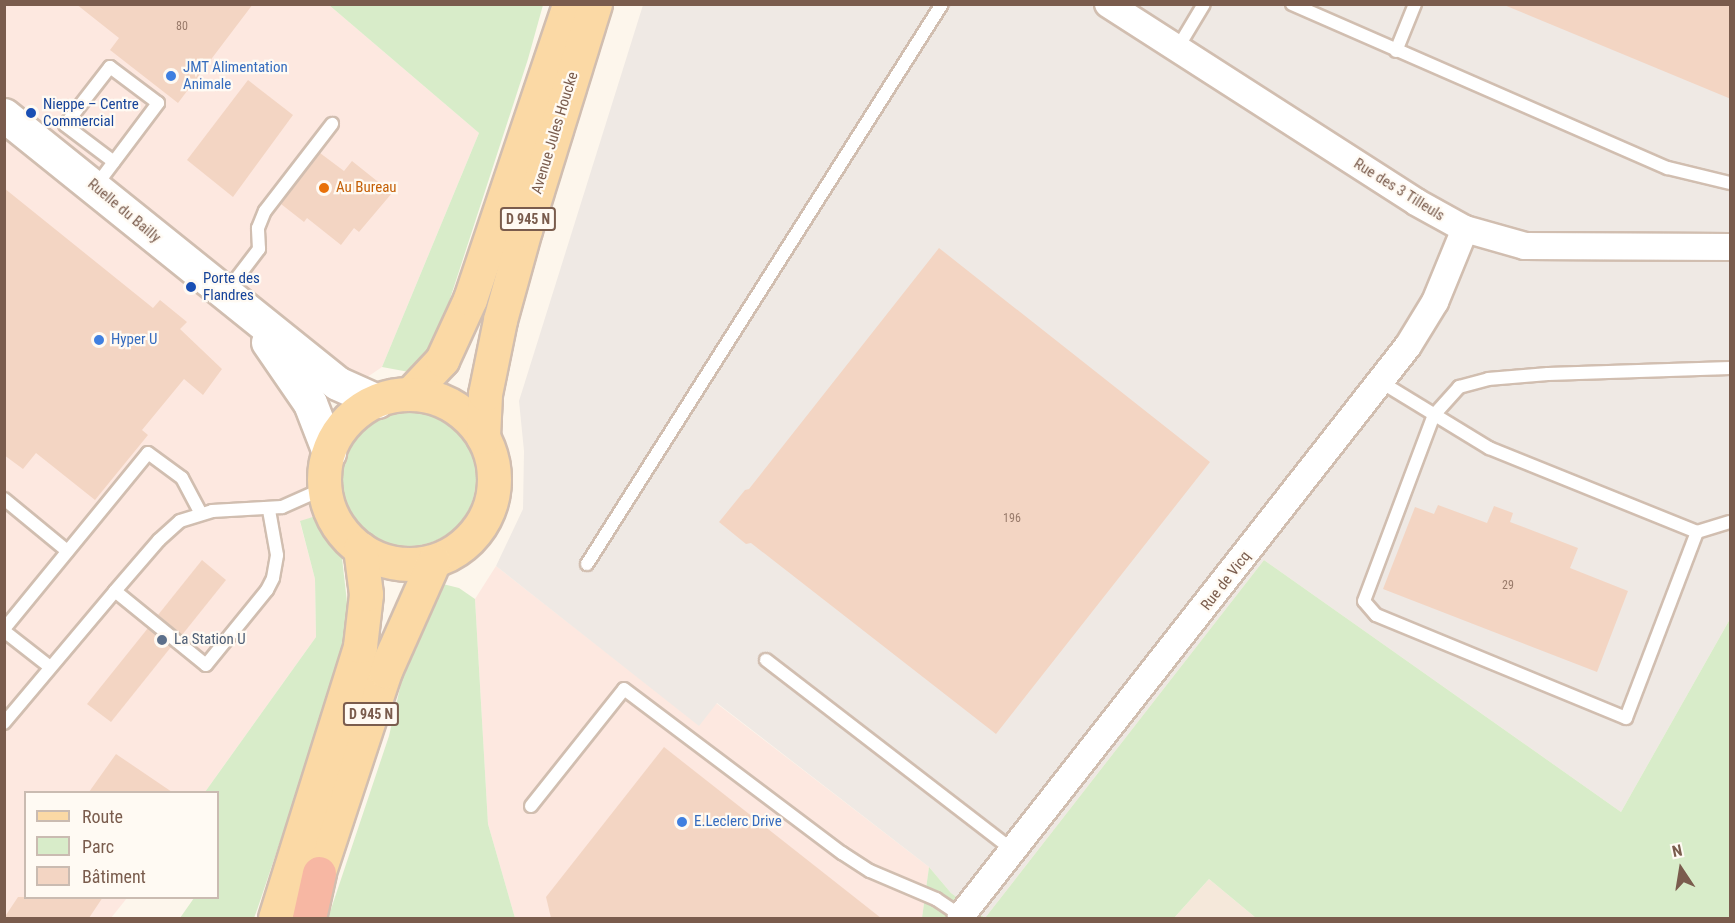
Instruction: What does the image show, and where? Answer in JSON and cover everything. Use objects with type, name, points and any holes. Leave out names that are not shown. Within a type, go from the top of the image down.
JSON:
[{"type":"highway","points":[[309,918],[319,873]]},
{"type":"main road","name":"Avenue Jules Houcke","points":[[410,394],[442,360],[470,299],[569,4]]},
{"type":"main road","name":"Avenue Jules Houcke","points":[[483,437],[485,394],[500,320],[525,230],[595,4]]},
{"type":"main road","points":[[410,394],[432,397],[453,406],[470,419],[483,437],[494,473],[489,511],[467,542],[434,561],[395,563],[360,548],[336,522],[325,488],[329,452],[344,425],[359,411],[377,401],[410,394]]},
{"type":"main road","name":"D 945 N","points":[[276,918],[360,646],[366,594],[360,548]]},
{"type":"main road","name":"D 945 N","points":[[303,918],[385,671],[434,561]]},
{"type":"street","name":"Rue des 3 Tilleuls","points":[[1108,4],[1416,202],[1465,229],[1525,246],[1731,247]]},
{"type":"street","name":"Ruelle du Bailly","points":[[4,115],[104,174],[233,302],[337,383],[377,401]]},
{"type":"street","name":"Rue de Vicq","points":[[961,918],[1381,382],[1429,316],[1465,229]]},
{"type":"street","name":"Ruelle du Bailly","points":[[233,302],[302,390],[317,418],[329,452]]},
{"type":"lane","points":[[587,564],[942,4]]},
{"type":"lane","points":[[1177,49],[1204,4]]},
{"type":"lane","points":[[1292,4],[1668,168],[1731,183]]},
{"type":"lane","points":[[1396,51],[1415,4]]},
{"type":"lane","points":[[110,67],[158,103],[104,174],[65,125],[110,67]]},
{"type":"lane","points":[[233,302],[258,249],[258,228],[265,211],[332,124]]},
{"type":"lane","points":[[1696,532],[1626,718],[1376,615],[1364,601],[1434,415],[1459,387],[1488,379],[1548,374],[1731,368]]},
{"type":"lane","points":[[1381,382],[1489,448],[1696,532],[1731,522]]},
{"type":"lane","points":[[50,667],[4,630],[148,453],[182,478],[201,513]]},
{"type":"lane","points":[[4,723],[115,591],[169,530],[180,521],[201,513],[269,510],[294,504],[325,488]]},
{"type":"lane","points":[[4,499],[68,551]]},
{"type":"lane","points":[[115,591],[206,665],[267,590],[273,578],[278,555],[269,510]]},
{"type":"lane","points":[[766,660],[1014,851]]},
{"type":"lane","points":[[531,806],[624,689],[842,853],[870,871],[936,899],[961,918]]},
{"type":"shaded area","points":[[5,5],[329,5],[479,133],[382,367],[360,382],[325,358],[312,444],[313,482],[319,515],[300,522],[315,579],[316,637],[206,791],[24,791],[24,899],[126,899],[111,918],[5,918]]},
{"type":"shaded area","points":[[643,5],[1730,5],[1730,619],[1621,812],[1264,560],[985,918],[951,893],[929,867],[717,703],[699,726],[496,566],[523,509],[524,451],[519,401]]},
{"type":"shaded area","points":[[496,566],[699,725],[716,703],[929,867],[922,918],[515,918],[488,824],[475,599]]},
{"type":"shaded area","points":[[1209,879],[1256,918],[1174,918]]},
{"type":"green space","points":[[329,5],[543,5],[528,59],[436,342],[409,372],[382,367],[479,133]]},
{"type":"green space","points":[[409,412],[435,417],[456,432],[471,453],[476,479],[471,505],[456,526],[435,541],[409,546],[383,541],[362,526],[347,505],[342,479],[347,453],[362,432],[383,417]]},
{"type":"green space","points":[[319,515],[342,558],[349,620],[321,720],[254,918],[180,918],[193,899],[219,899],[219,791],[206,791],[316,637],[315,579],[300,521]]},
{"type":"green space","points":[[1264,560],[1621,812],[1730,619],[1730,918],[1256,918],[1209,879],[1174,918],[985,918]]},
{"type":"green space","points":[[435,582],[459,588],[475,599],[488,824],[515,918],[328,918],[389,736],[412,635]]},
{"type":"green space","points":[[929,867],[951,893],[985,918],[922,918]]},
{"type":"building","name":"JMT Alimentation Animale","points":[[76,4],[253,4],[178,103],[110,50],[119,38]]},
{"type":"building","points":[[1731,4],[1731,99],[1504,5]]},
{"type":"building","points":[[248,80],[293,115],[233,197],[187,160]]},
{"type":"building","name":"Au Bureau","points":[[320,153],[344,171],[352,161],[392,193],[359,232],[354,228],[341,245],[307,218],[304,222],[281,204]]},
{"type":"building","name":"Hyper U","points":[[4,188],[153,308],[160,300],[187,322],[180,329],[222,369],[203,395],[184,379],[142,430],[148,435],[95,500],[36,453],[23,469],[4,455]]},
{"type":"building","points":[[939,248],[1210,462],[996,734],[751,543],[746,544],[719,522],[745,490],[749,489]]},
{"type":"building","points":[[1438,505],[1487,523],[1494,506],[1513,513],[1510,522],[1578,548],[1570,568],[1628,591],[1597,672],[1383,589],[1415,507],[1434,514]]},
{"type":"building","points":[[202,560],[226,580],[182,635],[158,615]]},
{"type":"building","points":[[148,628],[171,647],[111,722],[87,704]]},
{"type":"building","name":"E.Leclerc Drive","points":[[664,747],[881,918],[551,918],[546,897]]},
{"type":"building","points":[[116,754],[171,791],[90,791]]},
{"type":"building","points":[[18,897],[24,897],[24,899],[102,899],[89,918],[4,918]]},
{"type":"place","name":"JMT Alimentation Animale","points":[[171,76]]},
{"type":"place","name":"Nieppe – Centre Commercial","points":[[31,113]]},
{"type":"place","name":"Au Bureau","points":[[324,188]]},
{"type":"place","name":"Porte des Flandres","points":[[191,287]]},
{"type":"place","name":"Hyper U","points":[[99,340]]},
{"type":"place","name":"La Station U","points":[[162,640]]},
{"type":"place","name":"E.Leclerc Drive","points":[[682,822]]}]
